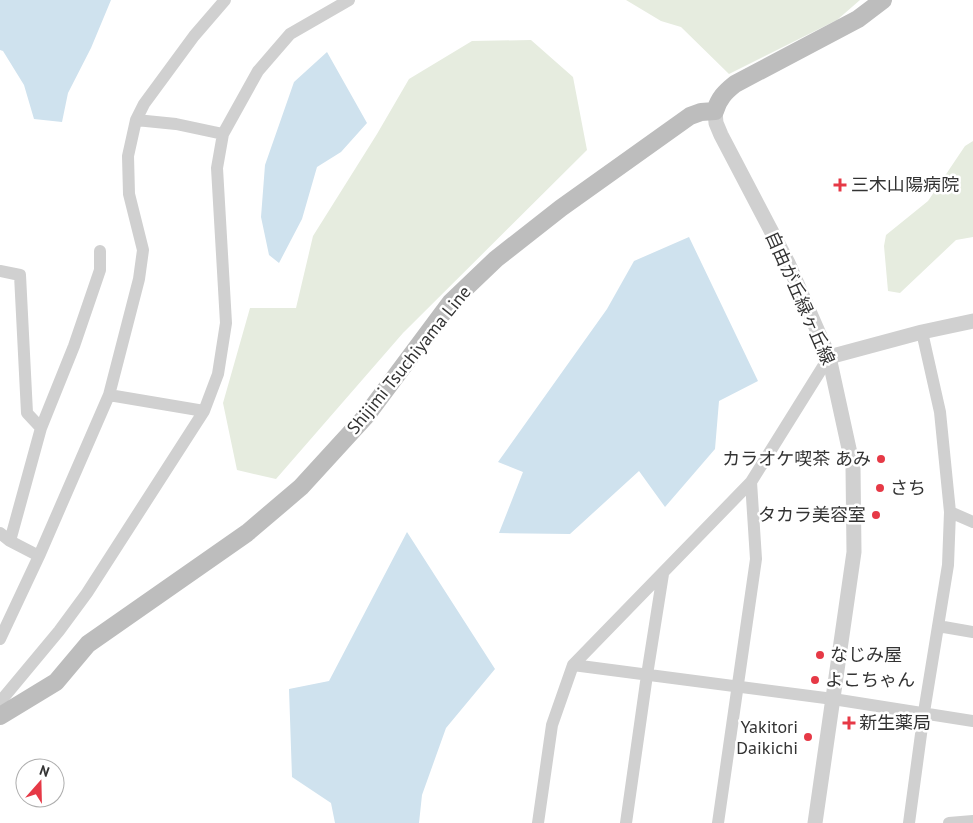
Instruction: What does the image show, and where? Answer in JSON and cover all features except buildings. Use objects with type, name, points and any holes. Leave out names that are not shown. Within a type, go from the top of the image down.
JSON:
[{"type":"main road","points":[[715,111],[725,92],[735,84],[858,19],[883,0]]},
{"type":"main road","name":"Shijimi Tsuchiyama Line","points":[[0,716],[56,682],[88,644],[247,533],[301,487],[366,416],[451,302],[496,259],[561,208],[690,116],[701,112],[715,111]]},
{"type":"street","points":[[0,639],[39,556],[109,395],[139,279],[143,250],[129,194],[128,156],[136,120],[144,104],[194,36],[225,0]]},
{"type":"street","points":[[0,702],[59,632],[87,593],[204,411],[218,374],[226,323],[217,168],[223,134],[258,71],[290,34],[349,0]]},
{"type":"street","name":"自由が丘緑ヶ丘線","points":[[715,111],[716,123],[788,263],[829,357],[853,467],[854,552],[815,823]]},
{"type":"street","points":[[136,120],[176,124],[223,134]]},
{"type":"street","points":[[10,541],[41,428],[74,346],[100,270],[100,252]]},
{"type":"street","points":[[0,271],[20,276],[27,413],[41,428]]},
{"type":"street","points":[[538,823],[552,725],[573,665],[751,482],[829,357],[922,332],[973,321]]},
{"type":"street","points":[[910,823],[924,712],[948,565],[950,512],[940,412],[922,332]]},
{"type":"street","points":[[109,395],[204,411]]},
{"type":"street","points":[[718,823],[756,559],[751,482]]},
{"type":"street","points":[[950,512],[973,522]]},
{"type":"street","points":[[0,533],[10,541],[39,556]]},
{"type":"street","points":[[626,823],[663,574]]},
{"type":"street","points":[[938,626],[973,632]]},
{"type":"street","points":[[573,665],[833,699],[973,721]]},
{"type":"street","points":[[949,823],[973,821]]},
{"type":"shaded area","points":[[626,0],[860,0],[837,20],[729,74],[681,27],[661,21]]},
{"type":"shaded area","points":[[531,40],[573,77],[587,150],[403,333],[276,479],[237,470],[223,403],[250,308],[296,308],[313,236],[409,79],[472,41]]},
{"type":"shaded area","points":[[973,141],[973,237],[956,240],[900,293],[888,291],[884,246],[886,235],[928,201],[965,146]]},
{"type":"water","points":[[0,0],[111,0],[91,48],[68,93],[62,122],[34,119],[24,85],[3,51],[0,50]]},
{"type":"water","points":[[327,52],[367,123],[341,152],[317,167],[302,219],[279,263],[269,255],[261,217],[265,165],[294,82]]},
{"type":"water","points":[[689,237],[758,381],[719,401],[715,449],[665,507],[639,471],[570,534],[499,533],[523,472],[498,462],[607,309],[634,261]]},
{"type":"water","points":[[407,532],[495,669],[446,728],[422,795],[419,823],[335,823],[331,803],[292,777],[289,689],[329,681]]},
{"type":"place","name":"三木山陽病院","points":[[840,185]]},
{"type":"place","name":"カラオケ喫茶 あみ","points":[[881,459]]},
{"type":"place","name":"さち","points":[[880,488]]},
{"type":"place","name":"タカラ美容室","points":[[876,515]]},
{"type":"place","name":"なじみ屋","points":[[820,655]]},
{"type":"place","name":"よこちゃん","points":[[815,680]]},
{"type":"place","name":"新生薬局","points":[[849,723]]},
{"type":"place","name":"Yakitori Daikichi","points":[[808,737]]}]
